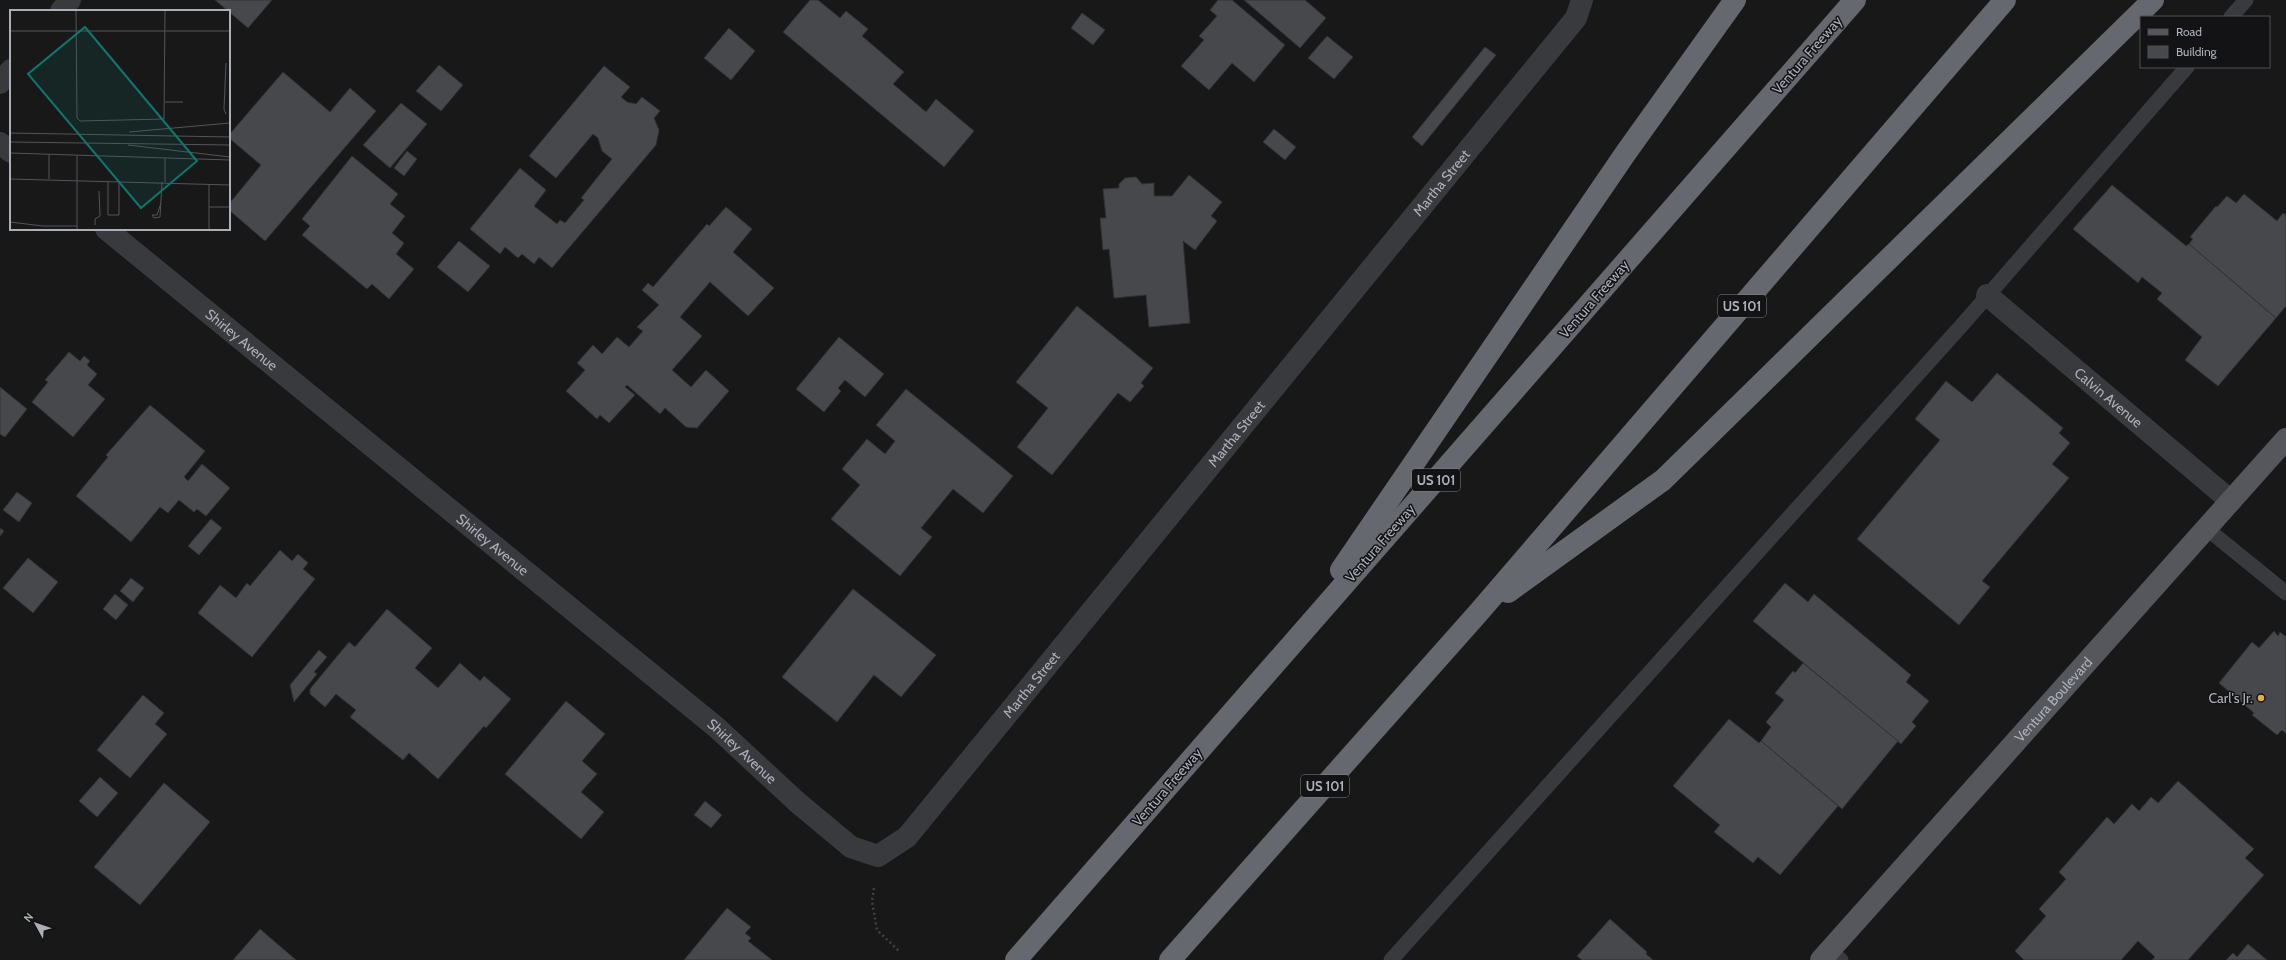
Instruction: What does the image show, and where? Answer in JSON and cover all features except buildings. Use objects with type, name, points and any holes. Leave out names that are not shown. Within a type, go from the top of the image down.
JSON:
[{"type":"highway","points":[[1285,652],[1625,154],[1735,0]]},
{"type":"highway","name":"Ventura Freeway","points":[[1016,960],[1855,0]]},
{"type":"highway","name":"US 101","points":[[1170,960],[1479,612],[2005,0]]},
{"type":"highway","points":[[1479,612],[1663,480],[2153,0]]},
{"type":"main road","name":"Ventura Boulevard","points":[[1830,957],[2206,528],[2286,439]]},
{"type":"street","points":[[62,10],[70,0]]},
{"type":"street","name":"Martha Street","points":[[878,856],[907,837],[1576,18],[1582,0]]},
{"type":"street","points":[[0,84],[10,71]]},
{"type":"street","points":[[0,143],[10,151]]},
{"type":"street","name":"Shirley Avenue","points":[[107,230],[710,722],[797,802],[851,847],[878,856]]},
{"type":"street","name":"Calvin Avenue","points":[[1987,295],[2230,501]]},
{"type":"lane","points":[[2232,16],[2246,0]]},
{"type":"lane","points":[[1391,960],[1962,325],[2186,68]]},
{"type":"lane","points":[[2206,528],[2286,593]]},
{"type":"path","points":[[878,856],[872,901],[877,930],[899,951]]},
{"type":"place","name":"Carl's Jr.","points":[[2261,698]]}]
